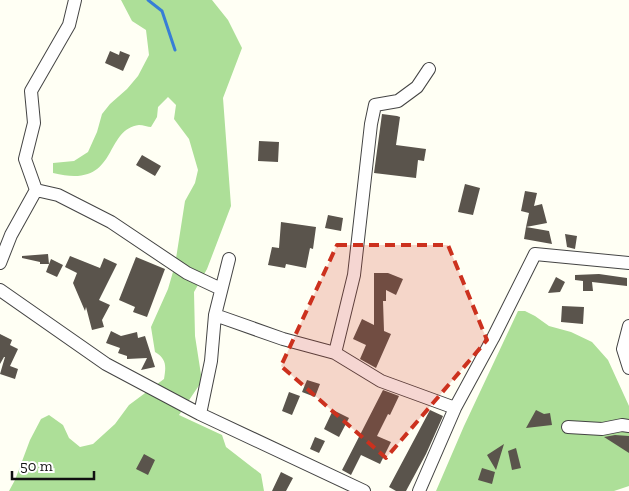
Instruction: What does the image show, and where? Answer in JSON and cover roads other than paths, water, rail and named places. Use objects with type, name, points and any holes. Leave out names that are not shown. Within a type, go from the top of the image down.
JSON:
[{"type":"street","points":[[0,263],[11,235],[36,190],[26,159],[34,123],[31,91],[69,25],[75,0]]},
{"type":"street","points":[[334,354],[354,275],[371,124],[375,105],[398,101],[417,87],[429,69]]},
{"type":"street","points":[[36,190],[58,195],[111,222],[187,273],[221,289]]},
{"type":"street","points":[[419,491],[455,408],[493,338],[534,254],[629,264]]},
{"type":"street","points":[[200,414],[211,360],[215,315],[229,259]]},
{"type":"street","points":[[0,290],[106,364],[200,414],[364,491]]},
{"type":"street","points":[[215,315],[283,339],[334,354],[381,380],[455,408]]},
{"type":"street","points":[[629,326],[623,349],[629,368]]},
{"type":"street","points":[[568,427],[602,429],[622,425],[629,426]]},
{"type":"waterway","points":[[148,0],[162,11],[175,50]]}]
